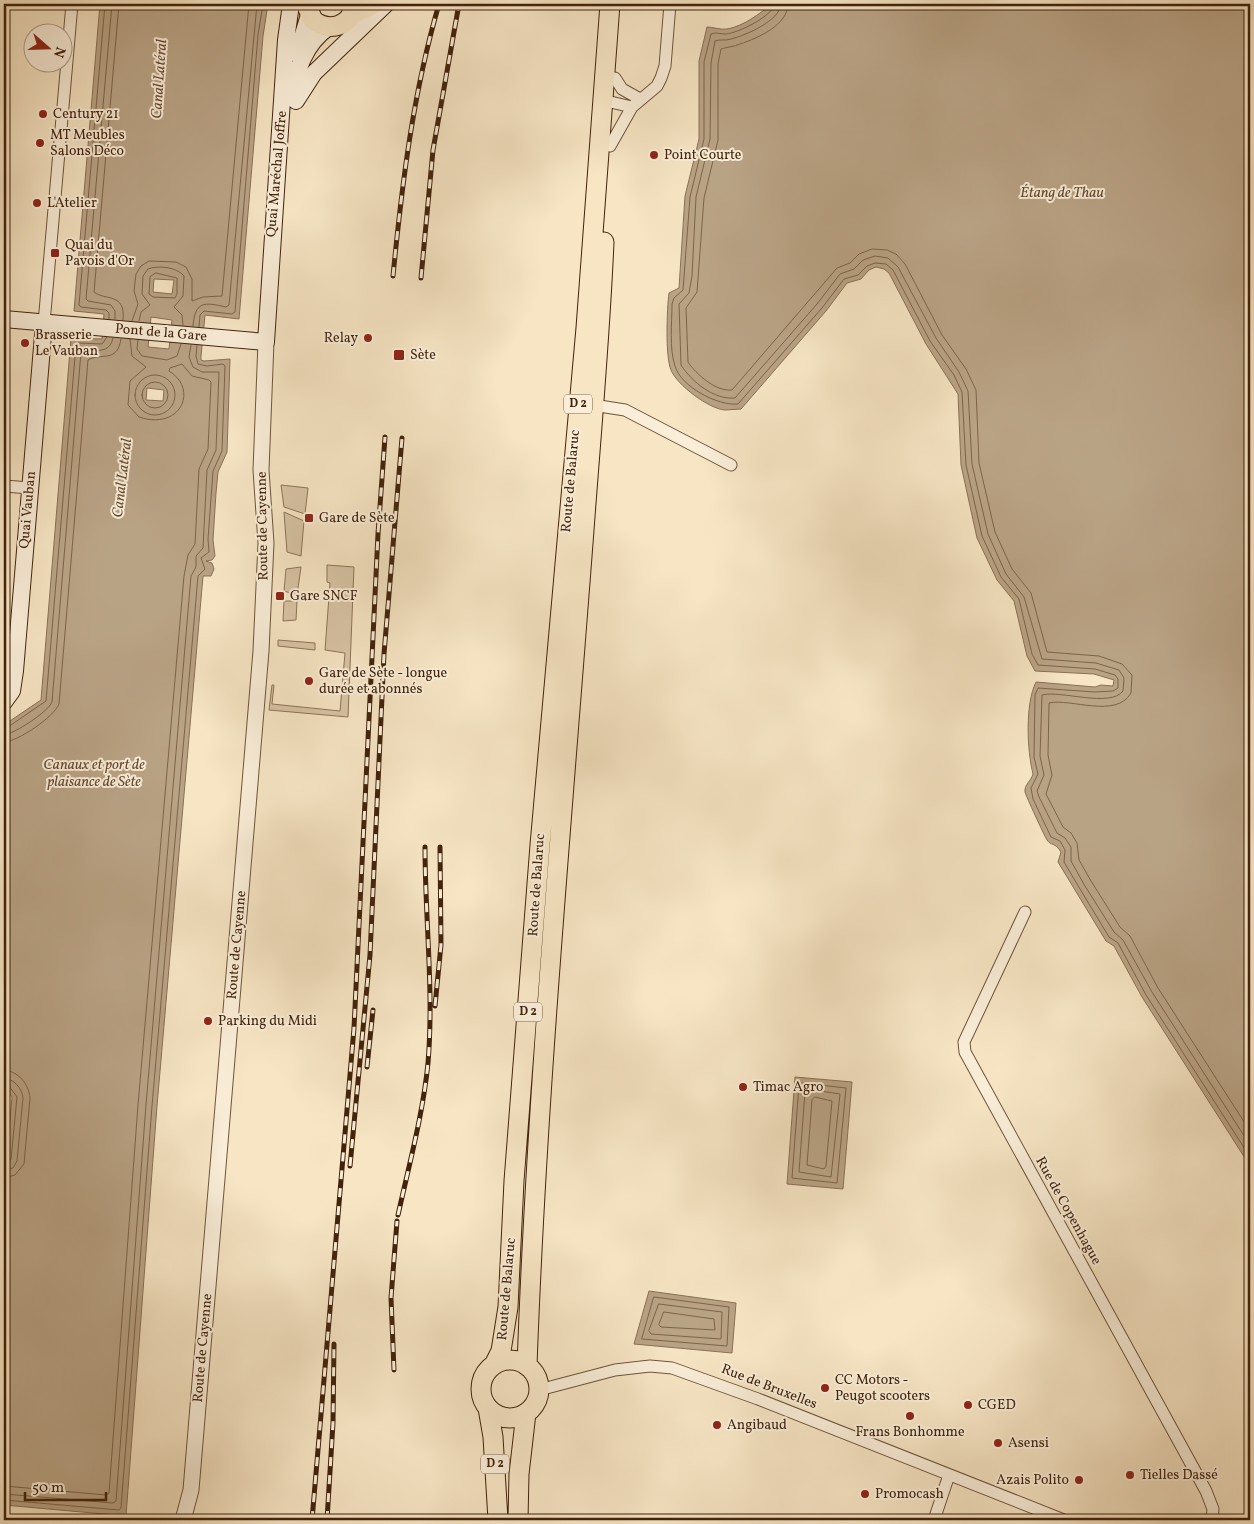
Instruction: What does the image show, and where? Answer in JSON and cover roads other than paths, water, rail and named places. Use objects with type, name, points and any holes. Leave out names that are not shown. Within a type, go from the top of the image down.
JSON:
[{"type":"main road","points":[[284,89],[286,40],[291,4]]},
{"type":"main road","points":[[308,10],[317,23],[329,27],[342,24],[353,9],[374,4]]},
{"type":"main road","points":[[287,119],[304,85],[314,73],[386,4]]},
{"type":"main road","name":"Route de Balaruc","points":[[494,1365],[501,1351],[508,1307],[514,1181],[539,864],[586,404],[610,146],[608,101],[610,4]]},
{"type":"main road","name":"Route de Balaruc","points":[[527,1366],[530,1266],[544,1029],[586,404],[586,328],[608,101],[615,78],[619,4]]},
{"type":"main road","points":[[284,89],[308,10]]},
{"type":"main road","name":"Quai Maréchal Joffre","points":[[270,258],[278,247],[290,97],[302,57],[310,45],[329,27]]},
{"type":"main road","name":"Quai Maréchal Joffre","points":[[266,342],[270,258],[284,89]]},
{"type":"main road","name":"Pont de la Gare","points":[[4,319],[266,342]]},
{"type":"main road","name":"Quai Vauban","points":[[6,700],[12,691],[44,323]]},
{"type":"main road","points":[[514,1361],[527,1366],[536,1376],[539,1390],[535,1403],[526,1413],[513,1418],[506,1418],[488,1408],[482,1389],[485,1376],[494,1365],[514,1361]]},
{"type":"main road","name":"D 2","points":[[488,1408],[495,1464],[498,1520]]},
{"type":"main road","name":"D 2","points":[[518,1520],[519,1474],[526,1413]]},
{"type":"street","points":[[44,323],[72,4]]},
{"type":"street","points":[[610,146],[634,101],[656,86],[665,66],[670,4]]},
{"type":"street","points":[[615,78],[622,89],[634,101]]},
{"type":"street","points":[[608,101],[618,97],[634,101]]},
{"type":"street","name":"Route de Cayenne","points":[[183,1520],[191,1490],[261,651],[266,542],[261,470],[266,342]]},
{"type":"street","points":[[586,404],[625,410],[731,465]]},
{"type":"street","points":[[4,486],[30,488]]},
{"type":"street","name":"Rue de Copenhague","points":[[1025,912],[964,1042],[965,1052],[1206,1491],[1212,1509],[1212,1520]]},
{"type":"street","name":"Rue de Bruxelles","points":[[539,1390],[615,1370],[650,1366],[672,1368],[696,1375],[1064,1520]]},
{"type":"street","points":[[934,1520],[949,1474]]},
{"type":"water","name":"Canaux et port de plaisance de Sète","points":[[100,4],[268,4],[263,36],[239,319],[205,315],[201,356],[201,360],[204,361],[230,359],[227,452],[218,472],[213,540],[215,556],[212,560],[206,561],[212,563],[214,569],[211,576],[203,576],[157,1106],[126,1516],[4,1505],[4,1185],[12,1097],[4,1086],[4,725],[41,700],[71,338],[102,339],[104,314],[74,311]],"holes":[[[154,279],[174,280],[172,294],[153,292]],[[151,317],[172,320],[169,349],[148,347]],[[147,388],[164,390],[163,401],[146,400]]]},
{"type":"water","name":"Étang de Thau","points":[[772,4],[1250,4],[1250,1166],[1142,997],[1114,946],[1106,941],[1058,862],[1061,852],[1047,840],[1026,795],[1026,787],[1033,774],[1029,753],[1028,727],[1030,702],[1036,682],[1095,687],[1101,685],[1113,686],[1114,680],[1094,674],[1035,671],[1027,656],[1014,601],[997,580],[977,538],[961,465],[958,394],[926,344],[889,273],[884,269],[876,267],[869,270],[861,279],[847,283],[826,311],[741,409],[718,409],[702,401],[674,376],[671,370],[667,343],[669,293],[679,288],[685,196],[699,139],[699,61],[707,27],[724,29],[739,25]]},
{"type":"water","points":[[795,1077],[852,1082],[843,1189],[787,1184]]},
{"type":"water","points":[[649,1291],[736,1303],[732,1353],[634,1344]]},
{"type":"railway","points":[[393,276],[400,207],[415,105],[439,4]]},
{"type":"railway","points":[[421,278],[433,150],[459,4]]},
{"type":"railway","points":[[312,1520],[354,1028],[378,534],[385,437]]},
{"type":"railway","points":[[350,1166],[370,955],[384,654],[402,438]]},
{"type":"railway","points":[[398,1215],[426,1082],[430,1036],[425,847]]},
{"type":"railway","points":[[435,1006],[441,945],[440,847]]},
{"type":"railway","points":[[367,1067],[373,1010]]},
{"type":"railway","points":[[394,1370],[391,1298],[397,1221]]},
{"type":"railway","points":[[327,1520],[333,1423],[334,1344]]},
{"type":"place","name":"Century 21","points":[[43,114]]},
{"type":"place","name":"MT Meubles Salons Déco","points":[[40,143]]},
{"type":"place","name":"Point Courte","points":[[654,155]]},
{"type":"place","name":"L'Atelier","points":[[37,203]]},
{"type":"place","name":"Quai du Pavois d'Or","points":[[55,253]]},
{"type":"place","name":"Relay","points":[[368,338]]},
{"type":"place","name":"Brasserie Le Vauban","points":[[25,343]]},
{"type":"place","name":"Sète","points":[[399,355]]},
{"type":"place","name":"Gare de Sète","points":[[309,518]]},
{"type":"place","name":"Gare SNCF","points":[[280,596]]},
{"type":"place","name":"Gare de Sète - longue durée et abonnés","points":[[309,681]]},
{"type":"place","name":"Parking du Midi","points":[[208,1021]]},
{"type":"place","name":"Timac Agro","points":[[743,1087]]},
{"type":"place","name":"CC Motors - Peugot scooters","points":[[825,1388]]},
{"type":"place","name":"CGED","points":[[968,1405]]},
{"type":"place","name":"Frans Bonhomme","points":[[910,1416]]},
{"type":"place","name":"Angibaud","points":[[717,1425]]},
{"type":"place","name":"Asensi","points":[[998,1443]]},
{"type":"place","name":"Tielles Dassé","points":[[1130,1475]]},
{"type":"place","name":"Azais Polito","points":[[1079,1480]]},
{"type":"place","name":"Promocash","points":[[865,1494]]},
{"type":"water label","name":"Canal Latéral","points":[[160,79]]},
{"type":"water label","name":"Canal Latéral","points":[[123,478]]}]
